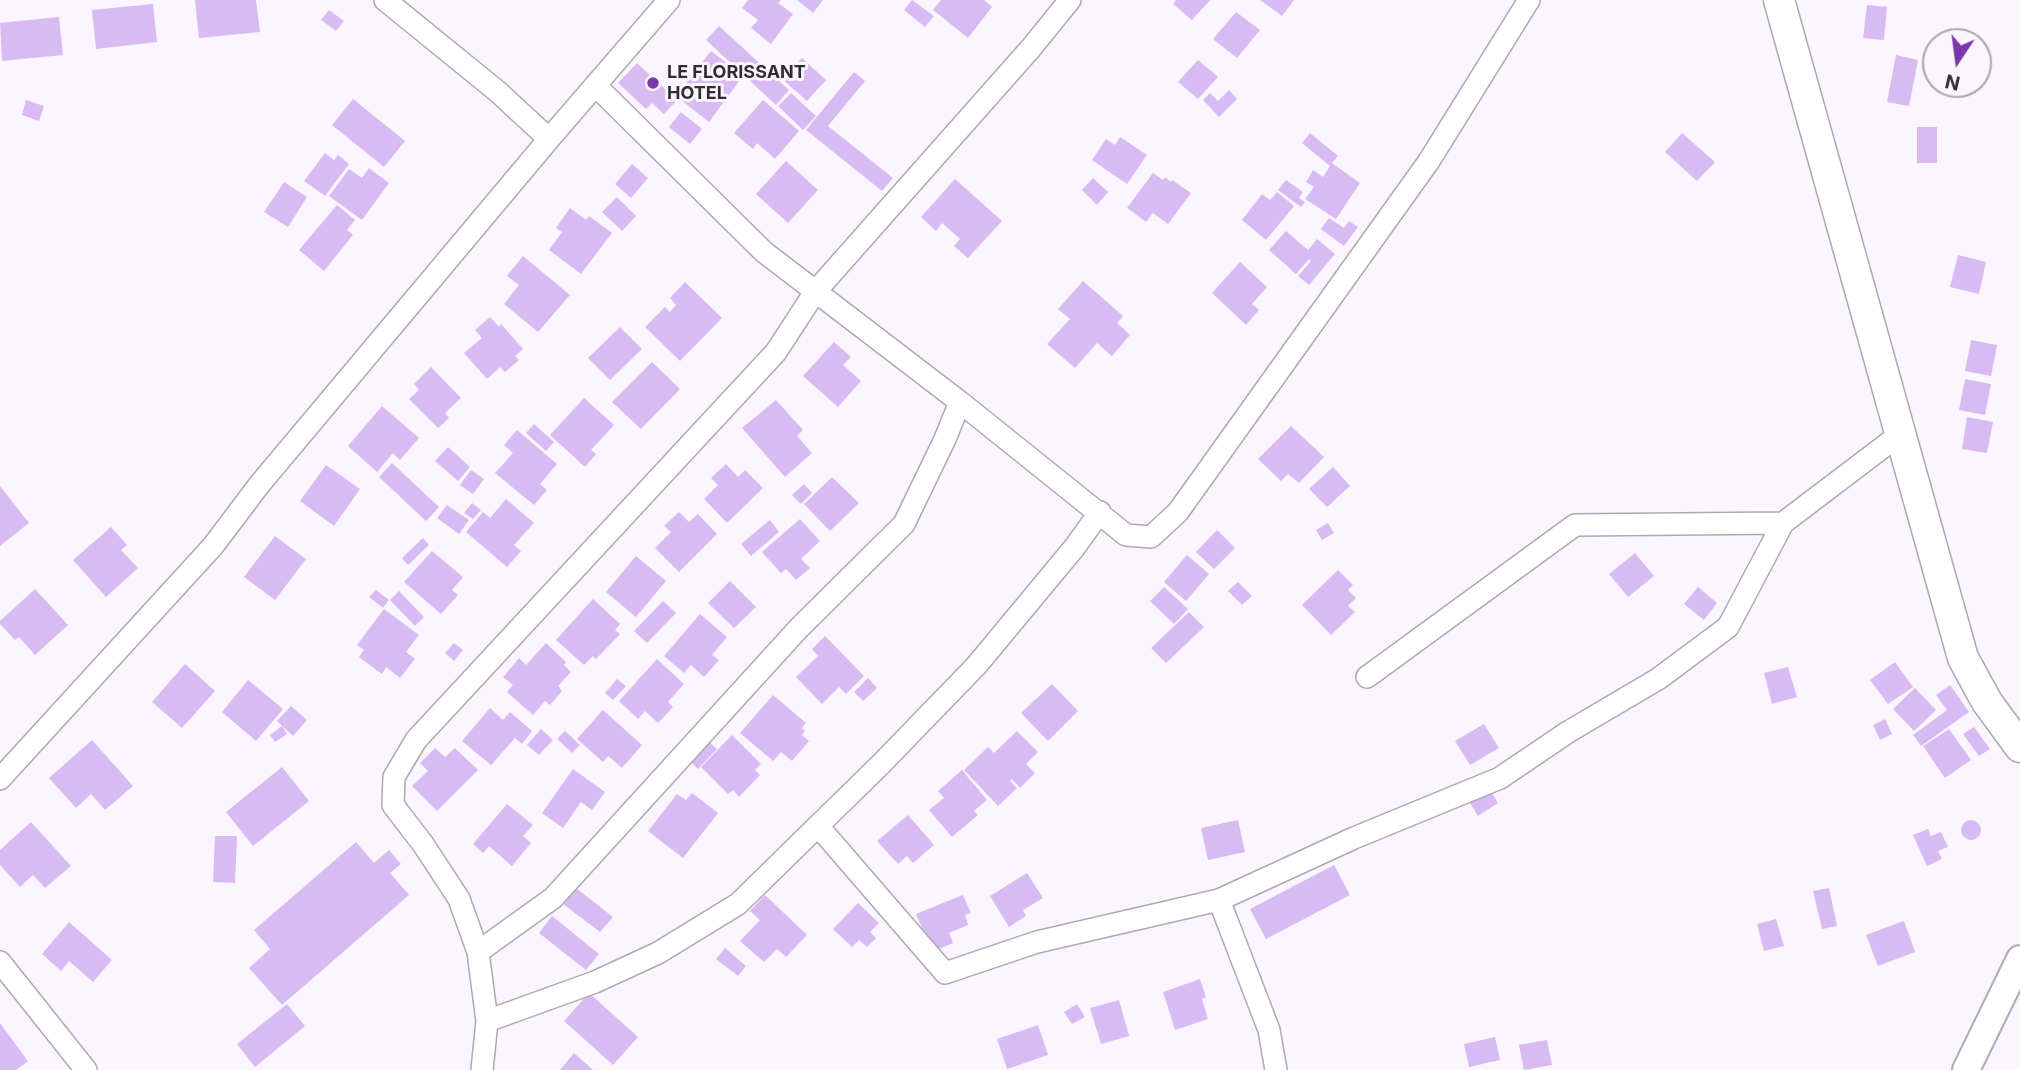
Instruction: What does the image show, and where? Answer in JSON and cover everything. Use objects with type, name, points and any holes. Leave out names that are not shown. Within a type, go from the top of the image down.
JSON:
[{"type":"main road","points":[[1779,0],[1963,658],[1987,702],[2020,747]]},
{"type":"street","points":[[385,0],[497,91],[549,139]]},
{"type":"street","points":[[0,779],[213,546],[259,485],[669,0]]},
{"type":"street","points":[[482,1070],[487,1021],[478,952],[459,899],[423,844],[393,805],[394,777],[416,740],[776,352],[815,292],[1031,48],[1070,0]]},
{"type":"street","points":[[596,86],[764,252],[960,402],[1126,535],[1151,537],[1178,512],[1429,161],[1529,0]]},
{"type":"street","points":[[478,952],[553,898],[799,628],[904,524],[960,402]]},
{"type":"street","points":[[818,825],[945,973],[1037,942],[1219,900],[1354,838],[1500,778],[1568,732],[1658,678],[1728,627],[1783,523],[1899,435]]},
{"type":"street","points":[[487,1021],[595,982],[658,953],[738,904],[881,764],[976,666],[1074,548],[1100,512]]},
{"type":"street","points":[[1367,677],[1575,525],[1783,523]]},
{"type":"street","points":[[1219,900],[1269,1030],[1276,1070]]},
{"type":"street","points":[[1966,1070],[2020,959]]},
{"type":"street","points":[[0,962],[86,1070]]},
{"type":"building","points":[[195,0],[256,0],[260,32],[199,38]]},
{"type":"building","points":[[748,0],[781,0],[778,3],[793,14],[771,44],[751,28],[758,20],[742,8]]},
{"type":"building","points":[[797,0],[823,0],[813,13]]},
{"type":"building","points":[[912,0],[934,16],[925,27],[904,10]]},
{"type":"building","points":[[941,0],[984,0],[992,7],[968,38],[933,10]]},
{"type":"building","points":[[1176,0],[1210,0],[1192,20],[1173,4]]},
{"type":"building","points":[[1260,0],[1294,0],[1282,16]]},
{"type":"building","points":[[153,4],[157,42],[96,49],[92,10]]},
{"type":"building","points":[[1867,5],[1887,7],[1884,40],[1863,38]]},
{"type":"building","points":[[329,10],[344,21],[336,31],[321,20]]},
{"type":"building","points":[[1236,12],[1260,30],[1237,58],[1213,39]]},
{"type":"building","points":[[59,17],[63,55],[2,61],[0,23]]},
{"type":"building","points":[[719,26],[789,90],[776,105],[706,40]]},
{"type":"building","points":[[711,51],[743,76],[709,122],[676,96]]},
{"type":"building","points":[[1896,55],[1918,60],[1909,106],[1887,102]]},
{"type":"building","points":[[802,58],[826,80],[807,101],[782,79]]},
{"type":"building","points":[[1198,60],[1218,77],[1198,99],[1178,82]]},
{"type":"building","points":[[637,63],[677,100],[664,114],[652,103],[646,109],[618,83]]},
{"type":"building","points":[[854,72],[865,81],[828,126],[893,178],[882,191],[806,130]]},
{"type":"building","points":[[1229,90],[1237,99],[1219,117],[1203,100],[1210,93],[1218,101]]},
{"type":"building","points":[[791,93],[816,116],[803,130],[778,106]]},
{"type":"building","points":[[353,99],[405,141],[384,167],[332,125]]},
{"type":"building","points":[[26,100],[44,106],[39,121],[22,115]]},
{"type":"building","points":[[763,100],[799,131],[775,159],[757,143],[753,149],[734,133]]},
{"type":"building","points":[[681,112],[702,129],[690,144],[669,127]]},
{"type":"building","points":[[1917,127],[1937,127],[1937,163],[1917,163]]},
{"type":"building","points":[[1310,133],[1338,156],[1332,163],[1360,183],[1336,219],[1305,199],[1314,187],[1306,182],[1313,170],[1323,177],[1330,166],[1302,143]]},
{"type":"building","points":[[1682,133],[1715,162],[1697,181],[1665,152]]},
{"type":"building","points":[[1120,137],[1147,155],[1127,184],[1092,160],[1106,139],[1115,145]]},
{"type":"building","points":[[325,153],[334,160],[338,155],[349,164],[325,196],[304,181]]},
{"type":"building","points":[[786,161],[818,190],[788,223],[756,194]]},
{"type":"building","points":[[632,164],[648,178],[631,198],[615,184]]},
{"type":"building","points":[[369,168],[389,183],[362,220],[329,196],[349,169],[362,178]]},
{"type":"building","points":[[1153,173],[1163,180],[1165,177],[1171,182],[1172,180],[1191,193],[1168,224],[1153,213],[1146,222],[1127,208]]},
{"type":"building","points":[[1093,178],[1108,192],[1097,205],[1082,190]]},
{"type":"building","points":[[955,179],[1002,221],[968,258],[954,246],[960,239],[942,223],[936,231],[921,217]]},
{"type":"building","points":[[1286,180],[1303,192],[1299,198],[1305,202],[1301,207],[1278,190]]},
{"type":"building","points":[[284,182],[307,197],[288,227],[264,212]]},
{"type":"building","points":[[1277,192],[1294,206],[1266,240],[1242,220],[1262,194],[1270,200]]},
{"type":"building","points":[[617,197],[636,216],[622,231],[602,212]]},
{"type":"building","points":[[337,205],[355,220],[347,230],[353,235],[324,271],[299,250]]},
{"type":"building","points":[[570,208],[586,220],[589,216],[612,233],[581,274],[549,250],[562,232],[556,228]]},
{"type":"building","points":[[1329,218],[1344,228],[1349,221],[1358,227],[1344,246],[1321,229]]},
{"type":"building","points":[[1286,231],[1308,250],[1317,239],[1335,254],[1309,285],[1298,276],[1311,261],[1309,259],[1296,274],[1269,250]]},
{"type":"building","points":[[1958,255],[1986,262],[1979,294],[1950,287]]},
{"type":"building","points":[[523,256],[570,295],[538,332],[504,304],[519,285],[507,276]]},
{"type":"building","points":[[1240,262],[1267,287],[1252,304],[1259,310],[1246,325],[1212,293]]},
{"type":"building","points":[[1083,281],[1123,316],[1117,323],[1130,335],[1112,356],[1097,343],[1075,368],[1047,344],[1070,319],[1058,309]]},
{"type":"building","points":[[685,282],[722,318],[680,361],[645,327],[665,307],[670,312],[676,305],[670,298]]},
{"type":"building","points":[[490,317],[499,327],[501,324],[523,349],[515,356],[519,360],[505,372],[500,367],[487,379],[464,353],[482,338],[475,330]]},
{"type":"building","points":[[620,327],[642,349],[610,380],[588,358]]},
{"type":"building","points":[[1971,340],[1997,345],[1991,376],[1965,371]]},
{"type":"building","points":[[834,342],[851,357],[843,365],[861,381],[838,407],[803,376]]},
{"type":"building","points":[[652,362],[680,389],[641,429],[612,402]]},
{"type":"building","points":[[431,367],[461,398],[445,413],[449,418],[438,428],[409,399],[419,390],[414,384]]},
{"type":"building","points":[[1965,379],[1991,384],[1985,415],[1959,410]]},
{"type":"building","points":[[584,398],[614,425],[591,450],[596,454],[585,467],[550,435]]},
{"type":"building","points":[[776,400],[803,430],[797,436],[812,453],[785,477],[742,428]]},
{"type":"building","points":[[382,406],[419,438],[400,460],[393,453],[377,472],[348,446]]},
{"type":"building","points":[[1967,417],[1993,422],[1987,453],[1962,449]]},
{"type":"building","points":[[534,424],[554,442],[546,451],[526,433]]},
{"type":"building","points":[[1291,426],[1324,457],[1299,483],[1288,474],[1281,481],[1258,459]]},
{"type":"building","points":[[517,430],[557,464],[540,484],[547,490],[534,505],[495,473],[513,453],[504,445]]},
{"type":"building","points":[[448,447],[470,467],[458,481],[435,461]]},
{"type":"building","points":[[392,463],[439,507],[426,521],[379,477]]},
{"type":"building","points":[[726,464],[738,477],[745,470],[763,488],[727,523],[704,499],[718,485],[711,478]]},
{"type":"building","points":[[326,465],[360,489],[334,526],[300,501]]},
{"type":"building","points":[[1333,467],[1350,486],[1327,507],[1309,489]]},
{"type":"building","points":[[471,470],[484,479],[473,494],[460,485]]},
{"type":"building","points":[[832,477],[859,503],[830,531],[804,504]]},
{"type":"building","points":[[804,484],[812,493],[801,504],[792,495]]},
{"type":"building","points":[[0,486],[29,523],[0,546]]},
{"type":"building","points":[[506,499],[534,523],[514,545],[521,551],[507,567],[466,532],[483,512],[490,518]]},
{"type":"building","points":[[472,503],[481,510],[473,519],[464,513]]},
{"type":"building","points":[[447,505],[469,520],[459,534],[437,518]]},
{"type":"building","points":[[679,512],[689,522],[698,514],[717,534],[679,572],[655,548],[671,532],[664,526]]},
{"type":"building","points":[[800,519],[820,541],[801,559],[810,568],[796,580],[786,569],[781,573],[762,552]]},
{"type":"building","points":[[770,520],[779,532],[751,556],[741,544]]},
{"type":"building","points":[[1328,523],[1334,533],[1322,540],[1316,530]]},
{"type":"building","points":[[111,527],[127,545],[121,550],[138,568],[106,597],[73,560]]},
{"type":"building","points":[[1217,530],[1235,548],[1214,569],[1196,552]]},
{"type":"building","points":[[275,536],[306,559],[275,600],[244,577]]},
{"type":"building","points":[[423,538],[429,545],[408,565],[402,558]]},
{"type":"building","points":[[432,551],[463,577],[452,590],[458,595],[441,614],[404,582]]},
{"type":"building","points":[[1635,553],[1654,576],[1628,597],[1609,574]]},
{"type":"building","points":[[1187,555],[1209,574],[1186,601],[1164,582]]},
{"type":"building","points":[[636,556],[666,581],[636,617],[606,592]]},
{"type":"building","points":[[1338,570],[1353,585],[1348,590],[1356,598],[1348,606],[1355,612],[1331,635],[1302,605]]},
{"type":"building","points":[[730,581],[756,607],[734,628],[708,603]]},
{"type":"building","points":[[1238,582],[1252,596],[1242,605],[1228,591]]},
{"type":"building","points":[[1164,587],[1188,609],[1174,624],[1150,601]]},
{"type":"building","points":[[1698,587],[1717,603],[1704,620],[1684,604]]},
{"type":"building","points":[[35,589],[68,625],[35,655],[19,637],[15,640],[0,621]]},
{"type":"building","points":[[376,590],[389,600],[383,608],[369,597]]},
{"type":"building","points":[[399,591],[424,617],[415,626],[390,600]]},
{"type":"building","points":[[593,599],[620,624],[615,630],[620,634],[596,659],[593,656],[584,665],[556,640]]},
{"type":"building","points":[[663,601],[676,613],[647,643],[634,631]]},
{"type":"building","points":[[384,609],[419,635],[406,652],[415,659],[400,678],[386,667],[382,674],[359,657],[364,650],[357,645]]},
{"type":"building","points":[[1189,612],[1204,627],[1166,663],[1151,648]]},
{"type":"building","points":[[700,614],[727,637],[712,655],[719,660],[704,677],[691,665],[684,673],[664,656]]},
{"type":"building","points":[[825,636],[864,676],[846,694],[839,687],[822,704],[796,677],[818,656],[812,649]]},
{"type":"building","points":[[454,643],[463,650],[454,661],[445,653]]},
{"type":"building","points":[[546,643],[566,662],[564,665],[571,672],[558,686],[562,691],[550,705],[545,701],[533,715],[507,692],[513,685],[503,677],[519,658],[526,665]]},
{"type":"building","points":[[657,659],[684,684],[668,702],[673,707],[658,723],[645,711],[638,719],[619,701]]},
{"type":"building","points":[[1895,662],[1913,687],[1888,704],[1870,680]]},
{"type":"building","points":[[185,664],[215,691],[182,728],[152,702]]},
{"type":"building","points":[[1788,667],[1797,697],[1772,704],[1764,673]]},
{"type":"building","points":[[868,678],[877,688],[863,701],[854,692]]},
{"type":"building","points":[[617,679],[626,686],[613,700],[605,693]]},
{"type":"building","points":[[248,680],[283,709],[256,741],[222,712]]},
{"type":"building","points":[[1052,684],[1078,711],[1048,741],[1021,713]]},
{"type":"building","points":[[1950,685],[1969,712],[1921,746],[1913,735],[1947,710],[1936,695]]},
{"type":"building","points":[[1915,688],[1936,710],[1914,731],[1893,709]]},
{"type":"building","points":[[773,695],[806,723],[802,728],[805,731],[802,735],[809,741],[792,761],[781,752],[773,761],[740,733]]},
{"type":"building","points":[[291,706],[307,720],[293,736],[277,721]]},
{"type":"building","points":[[490,708],[503,720],[510,712],[532,731],[522,744],[515,738],[491,765],[462,741]]},
{"type":"building","points":[[603,710],[642,745],[622,768],[608,756],[603,762],[577,739]]},
{"type":"building","points":[[1885,719],[1892,734],[1880,740],[1873,725]]},
{"type":"building","points":[[1484,724],[1499,748],[1470,765],[1455,741]]},
{"type":"building","points":[[282,726],[287,734],[275,742],[270,735]]},
{"type":"building","points":[[1974,727],[1990,749],[1979,756],[1963,734]]},
{"type":"building","points":[[541,729],[553,740],[539,755],[527,745]]},
{"type":"building","points":[[1949,729],[1971,760],[1945,778],[1923,746]]},
{"type":"building","points":[[565,731],[580,745],[572,753],[557,739]]},
{"type":"building","points":[[1017,731],[1038,752],[1026,764],[1035,773],[1020,788],[1012,779],[1010,781],[1017,788],[998,806],[964,770],[988,747],[994,753]]},
{"type":"building","points":[[732,735],[761,764],[755,770],[760,775],[739,797],[733,790],[728,794],[701,767]]},
{"type":"building","points":[[92,740],[133,786],[105,810],[91,794],[76,808],[49,778]]},
{"type":"building","points":[[708,741],[717,749],[698,769],[689,760]]},
{"type":"building","points":[[435,748],[445,757],[455,748],[478,770],[437,811],[412,786],[428,771],[420,763]]},
{"type":"building","points":[[282,767],[309,801],[253,846],[226,812]]},
{"type":"building","points":[[573,769],[605,792],[592,810],[581,802],[563,828],[542,813]]},
{"type":"building","points":[[962,770],[987,800],[974,811],[978,815],[952,837],[929,810],[944,798],[938,791]]},
{"type":"building","points":[[1483,779],[1498,803],[1478,816],[1463,792]]},
{"type":"building","points":[[692,793],[718,813],[683,858],[648,831],[677,794],[686,800]]},
{"type":"building","points":[[507,804],[533,825],[523,836],[531,843],[512,866],[489,846],[483,853],[473,844]]},
{"type":"building","points":[[908,815],[934,845],[913,863],[907,856],[898,864],[877,841]]},
{"type":"building","points":[[1238,820],[1245,852],[1208,860],[1201,828]]},
{"type":"building","points":[[1971,820],[1978,823],[1981,830],[1978,837],[1971,840],[1964,837],[1961,830],[1964,823]]},
{"type":"building","points":[[31,822],[71,866],[45,888],[33,875],[20,887],[0,865],[0,850]]},
{"type":"building","points":[[1928,829],[1931,836],[1941,832],[1948,847],[1938,851],[1942,859],[1927,866],[1913,835]]},
{"type":"building","points":[[215,836],[237,836],[235,883],[213,882]]},
{"type":"building","points":[[356,842],[374,863],[389,850],[401,864],[390,873],[409,895],[282,1005],[249,968],[270,949],[254,930]]},
{"type":"building","points":[[1334,865],[1350,895],[1266,939],[1250,909]]},
{"type":"building","points":[[1027,873],[1043,898],[1023,910],[1026,916],[1009,927],[990,896]]},
{"type":"building","points":[[576,888],[613,917],[600,932],[563,904]]},
{"type":"building","points":[[1829,888],[1837,926],[1822,929],[1813,891]]},
{"type":"building","points":[[765,895],[807,935],[786,957],[777,949],[764,962],[740,941],[760,920],[750,911]]},
{"type":"building","points":[[963,895],[971,913],[965,915],[968,925],[949,933],[953,943],[932,952],[916,914]]},
{"type":"building","points":[[858,903],[879,923],[870,932],[876,938],[867,947],[859,940],[852,947],[833,929]]},
{"type":"building","points":[[552,916],[599,954],[586,970],[539,933]]},
{"type":"building","points":[[1776,919],[1784,946],[1764,951],[1757,924]]},
{"type":"building","points":[[1904,921],[1915,952],[1878,966],[1866,935]]},
{"type":"building","points":[[69,922],[112,960],[93,982],[69,961],[61,971],[42,954]]},
{"type":"building","points":[[725,948],[746,966],[738,976],[716,959]]},
{"type":"building","points":[[1200,979],[1206,997],[1202,999],[1208,1019],[1175,1030],[1163,992]]},
{"type":"building","points":[[589,993],[638,1037],[613,1065],[564,1021]]},
{"type":"building","points":[[1119,1000],[1129,1036],[1101,1044],[1090,1008]]},
{"type":"building","points":[[287,1004],[305,1026],[255,1067],[237,1044]]},
{"type":"building","points":[[1077,1004],[1085,1017],[1072,1024],[1064,1012]]},
{"type":"building","points":[[0,1023],[28,1061],[16,1070],[0,1070]]},
{"type":"building","points":[[1038,1025],[1048,1055],[1007,1069],[997,1039]]},
{"type":"building","points":[[1495,1037],[1500,1060],[1469,1067],[1464,1044]]},
{"type":"building","points":[[1547,1040],[1552,1065],[1524,1070],[1519,1045]]},
{"type":"building","points":[[574,1053],[593,1070],[560,1070]]},
{"type":"place","name":"LE FLORISSANT HOTEL","points":[[653,83]]}]
